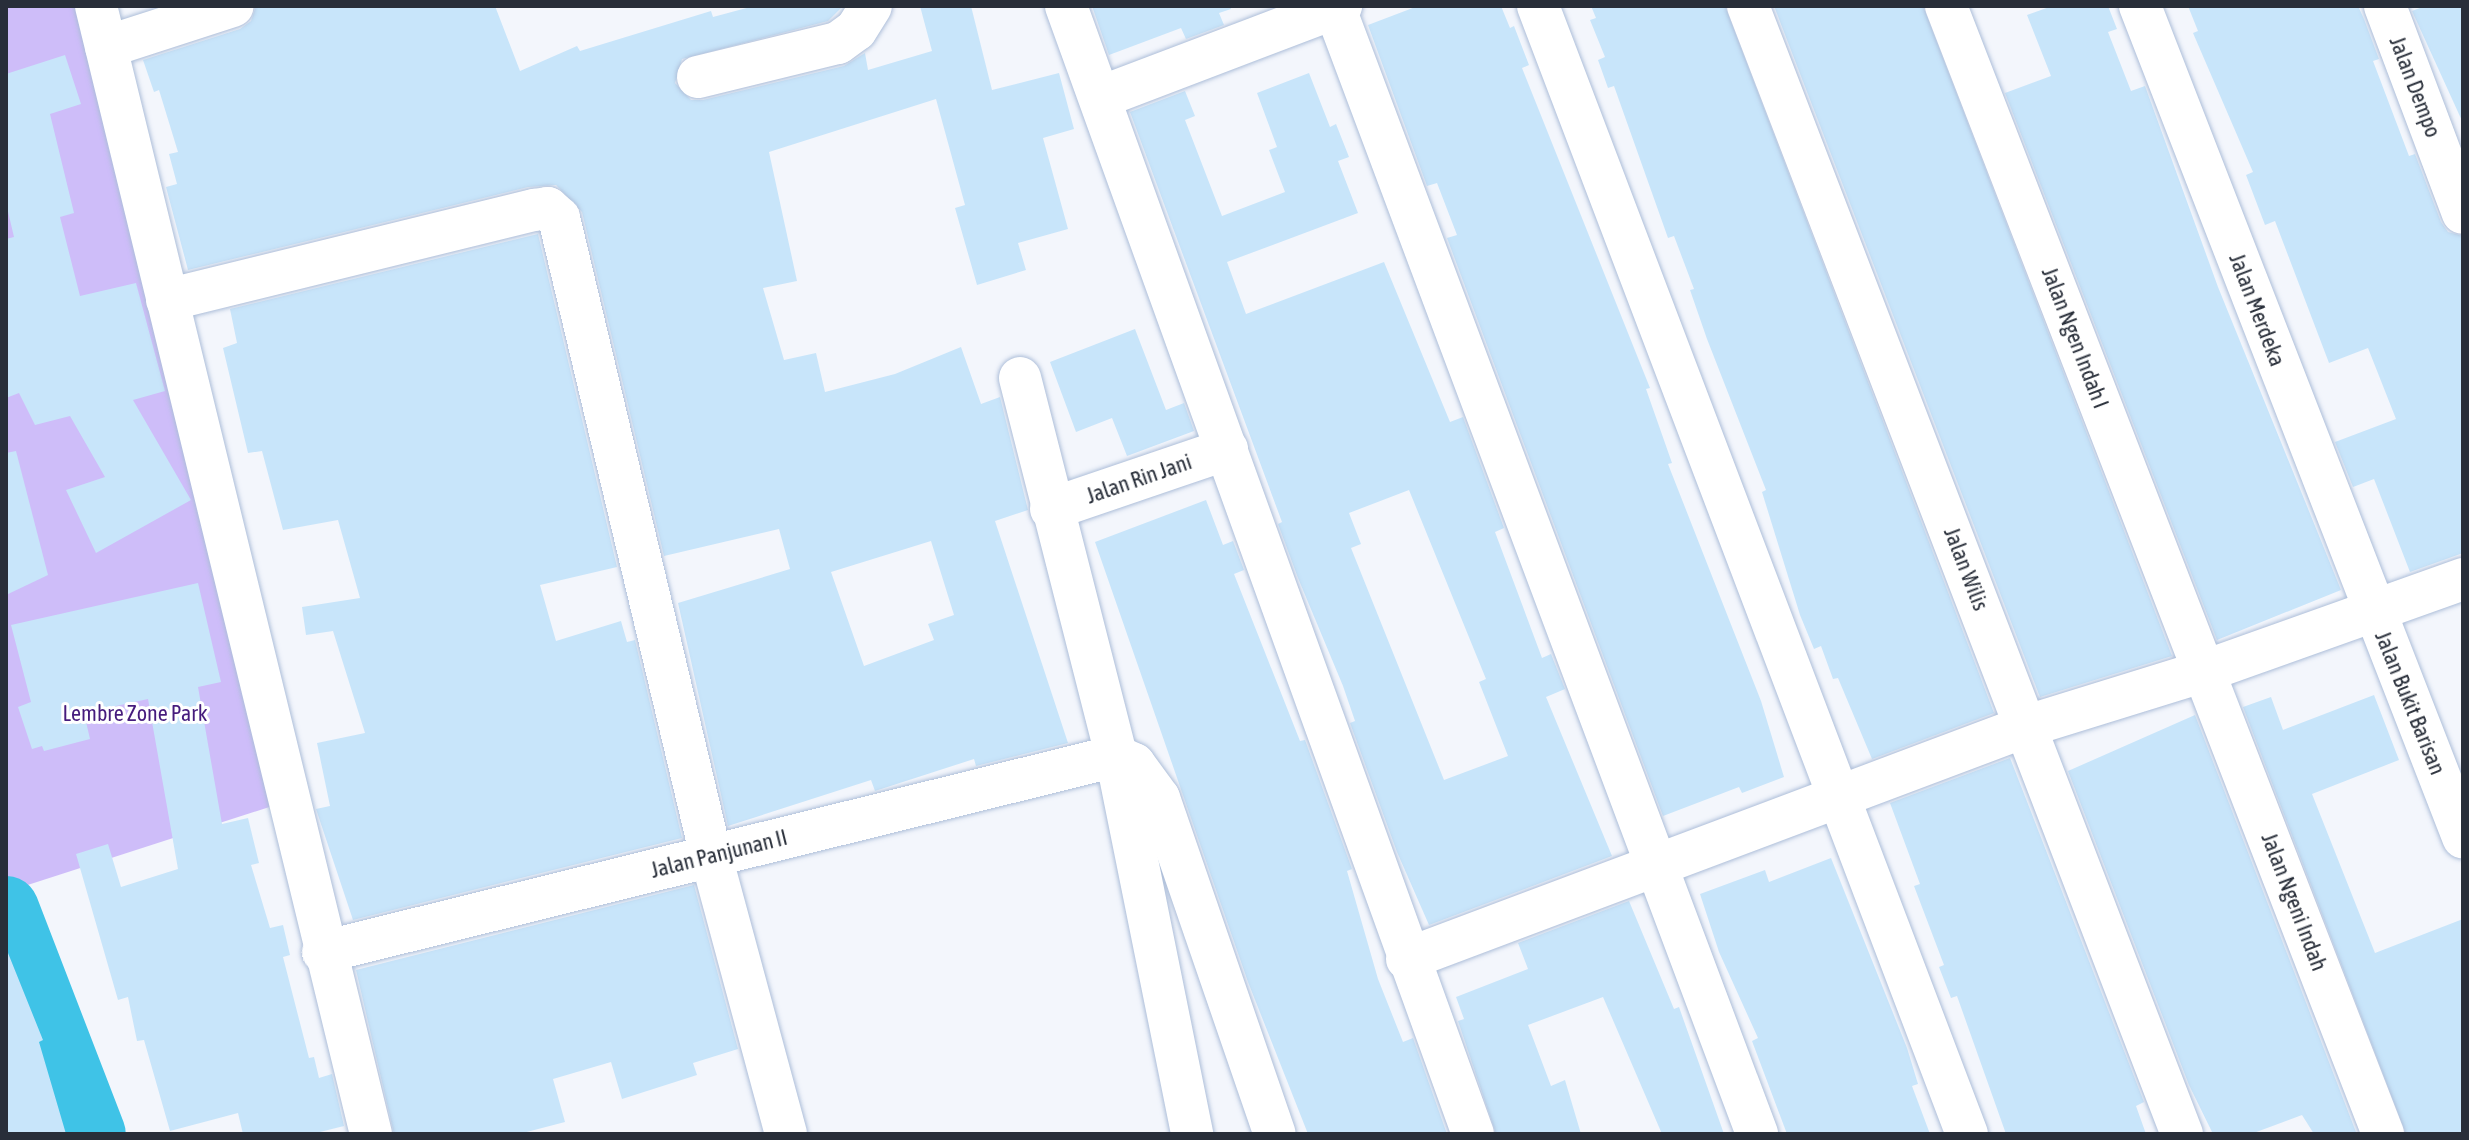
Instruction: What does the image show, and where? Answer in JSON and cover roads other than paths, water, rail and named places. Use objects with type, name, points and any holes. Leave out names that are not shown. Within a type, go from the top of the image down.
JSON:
[{"type":"street","points":[[96,6],[323,952],[371,1134]]},
{"type":"street","points":[[106,47],[233,6]]},
{"type":"street","points":[[698,77],[838,43],[856,30],[871,6]]},
{"type":"street","points":[[1066,6],[1407,959],[1473,1134]]},
{"type":"street","points":[[1538,6],[1967,1134]]},
{"type":"street","name":"Jalan Wilis","points":[[1748,6],[2182,1134]]},
{"type":"street","name":"Jalan Ngen Indah I","points":[[1946,6],[2205,671]]},
{"type":"street","name":"Jalan Merdeka","points":[[2140,6],[2374,613]]},
{"type":"street","name":"Jalan Dempo","points":[[2385,6],[2463,213]]},
{"type":"street","points":[[1101,97],[1336,7],[1653,868],[1757,1134]]},
{"type":"street","points":[[167,300],[534,210],[548,208],[559,218],[711,856],[786,1134]]},
{"type":"street","points":[[1020,378],[1116,756],[1192,1134]]},
{"type":"street","name":"Jalan Rin Jani","points":[[1051,509],[1227,449]]},
{"type":"street","points":[[1407,959],[2027,726],[2205,671],[2463,579]]},
{"type":"street","name":"Jalan Bukit Barisan","points":[[2374,613],[2463,837]]},
{"type":"street","name":"Jalan Ngeni Indah","points":[[2205,671],[2383,1134]]},
{"type":"street","points":[[1116,756],[1134,764],[1159,798],[1275,1134]]},
{"type":"street","name":"Jalan Panjunan II","points":[[323,952],[1116,756]]},
{"type":"waterway","points":[[6,909],[93,1134]]},
{"type":"park label","name":"Lembre Zone Park","points":[[135,714]]}]
